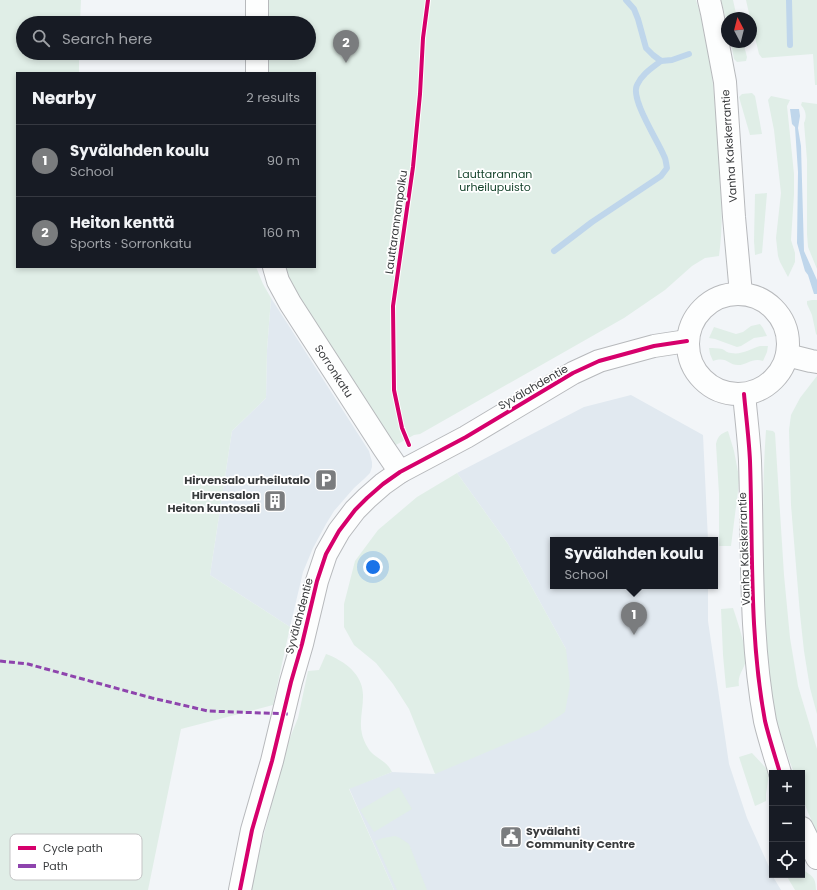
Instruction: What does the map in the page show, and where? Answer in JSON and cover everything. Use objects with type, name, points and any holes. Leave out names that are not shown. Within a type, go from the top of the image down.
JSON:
[{"type":"street","points":[[257,0],[257,16]]},
{"type":"street","name":"Vanha Kakskerrantie","points":[[709,0],[725,82],[740,294]]},
{"type":"street","points":[[257,60],[257,72]]},
{"type":"street","name":"Sorronkatu","points":[[274,268],[278,281],[290,303],[400,472]]},
{"type":"street","points":[[740,294],[753,296],[764,301],[774,309],[786,330],[788,342],[787,355],[783,367],[767,386],[756,392],[731,395],[708,385],[698,376],[692,366],[688,353],[687,341],[690,328],[695,317],[704,307],[722,296],[740,294]]},
{"type":"street","name":"Syvälahdentie","points":[[240,890],[252,830],[272,761],[289,688],[302,644],[317,581],[326,554],[339,531],[355,510],[383,484],[400,472],[466,436],[573,374],[599,361],[654,346],[687,341]]},
{"type":"street","points":[[787,355],[817,362]]},
{"type":"street","name":"Vanha Kakskerrantie","points":[[744,394],[750,459],[756,648],[766,721],[779,770]]},
{"type":"street","points":[[805,834],[817,858]]},
{"type":"shaded area","points":[[271,298],[369,451],[372,462],[370,473],[354,488],[334,511],[313,548],[303,572],[290,627],[210,575],[232,431],[266,398],[267,350]]},
{"type":"shaded area","points":[[631,395],[703,435],[708,537],[550,537],[550,589],[708,589],[708,621],[729,764],[747,818],[769,867],[769,878],[774,878],[781,890],[394,890],[349,788],[392,772],[435,774],[566,649],[508,544],[457,473],[584,407]]},
{"type":"green space","points":[[0,0],[81,0],[80,16],[16,16],[16,60],[79,60],[79,72],[16,72],[16,268],[256,268],[271,298],[267,350],[266,398],[232,431],[210,575],[290,627],[273,705],[181,729],[148,890],[0,890]]},
{"type":"green space","name":"Lauttarannan urheilupuisto","points":[[264,0],[696,0],[706,37],[716,113],[722,204],[721,243],[719,256],[705,258],[692,266],[665,290],[624,318],[420,434],[414,435],[394,446],[297,298],[282,268],[316,268],[316,72],[264,72],[264,60],[316,60],[316,16],[264,16]]},
{"type":"green space","points":[[721,0],[733,0],[736,12],[724,12]]},
{"type":"green space","points":[[746,0],[817,0],[817,85],[815,85],[813,54],[762,58],[759,54],[757,46],[757,12],[749,12]]},
{"type":"green space","points":[[732,48],[745,48],[747,57],[746,61],[737,62],[734,59]]},
{"type":"green space","points":[[752,93],[755,96],[762,134],[750,135],[739,97],[742,94]]},
{"type":"green space","points":[[771,96],[790,100],[787,106],[794,174],[791,240],[795,253],[795,262],[788,277],[778,256],[776,238],[781,193],[774,130],[768,100]]},
{"type":"green space","points":[[802,102],[817,104],[817,269],[808,247],[807,160],[804,123],[806,116],[801,105]]},
{"type":"green space","points":[[767,193],[762,253],[755,255],[755,194]]},
{"type":"green space","points":[[817,300],[817,335],[812,315],[807,304],[807,301]]},
{"type":"green space","points":[[760,324],[767,336],[754,338],[741,346],[737,347],[709,338],[714,327],[736,334],[743,332],[751,326]]},
{"type":"green space","points":[[760,346],[768,346],[763,361],[756,360],[741,365],[735,365],[724,360],[713,361],[709,348],[723,349],[728,353],[735,353]]},
{"type":"green space","points":[[817,376],[817,714],[810,688],[800,614],[791,505],[789,430],[791,415],[800,398]]},
{"type":"green space","points":[[766,430],[773,431],[775,433],[784,575],[790,638],[798,686],[817,749],[817,833],[805,805],[805,770],[793,770],[777,721],[770,688],[765,636],[764,601],[764,475]]},
{"type":"green space","points":[[728,431],[739,477],[738,491],[731,546],[719,546],[719,494],[716,444],[720,436]]},
{"type":"green space","points":[[457,473],[508,544],[566,649],[570,685],[565,712],[539,730],[435,774],[409,709],[393,684],[376,663],[354,645],[344,627],[344,604],[355,561],[378,530],[417,497]]},
{"type":"green space","points":[[733,608],[743,642],[746,660],[740,676],[739,686],[726,688],[721,609]]},
{"type":"green space","points":[[326,654],[346,665],[357,676],[362,689],[363,702],[361,729],[363,738],[370,751],[385,763],[392,772],[349,789],[394,890],[250,890],[285,750],[298,718],[308,671],[319,670]]},
{"type":"green space","points":[[752,753],[766,768],[769,774],[766,801],[755,806],[739,757]]},
{"type":"green space","points":[[399,787],[412,809],[374,832],[360,810]]},
{"type":"green space","points":[[395,836],[409,844],[427,890],[397,890],[375,841]]},
{"type":"green space","points":[[805,871],[813,877],[816,890],[795,890],[788,878],[805,878]]},
{"type":"water","points":[[790,109],[799,109],[800,116],[798,128],[801,146],[804,251],[817,280],[817,294],[814,294],[808,275],[805,271],[797,243],[798,172],[795,127],[792,124]]},
{"type":"waterway","points":[[626,0],[634,9],[646,48],[653,55],[661,61],[672,60],[689,54]]},
{"type":"waterway","points":[[789,0],[790,45]]},
{"type":"waterway","points":[[554,251],[592,222],[661,176],[667,168],[665,157],[641,110],[637,100],[636,91],[637,85],[642,78],[661,61]]},
{"type":"marked path","points":[[0,661],[28,664],[152,698],[208,711],[290,714]]},
{"type":"cycle path","name":"Lauttarannanpolku","points":[[409,445],[402,428],[394,390],[393,306],[413,167],[420,94],[423,38],[428,0]]},
{"type":"cycle path","points":[[240,890],[252,830],[272,761],[317,581],[326,554],[339,531],[355,510],[383,484],[400,472],[466,437],[573,373],[599,361],[654,346],[687,341]]},
{"type":"cycle path","points":[[744,394],[750,461],[756,656],[765,721],[779,770]]},
{"type":"place","name":"Heiton kenttä","points":[[346,63]]},
{"type":"place","name":"Hirvensalo urheilutalo","points":[[326,480]]},
{"type":"place","name":"Hirvensalon Heiton kuntosali","points":[[275,501]]},
{"type":"place","name":"Syvälahden koulu","points":[[634,635]]},
{"type":"place","name":"Syvälahti Community Centre","points":[[511,837]]}]
